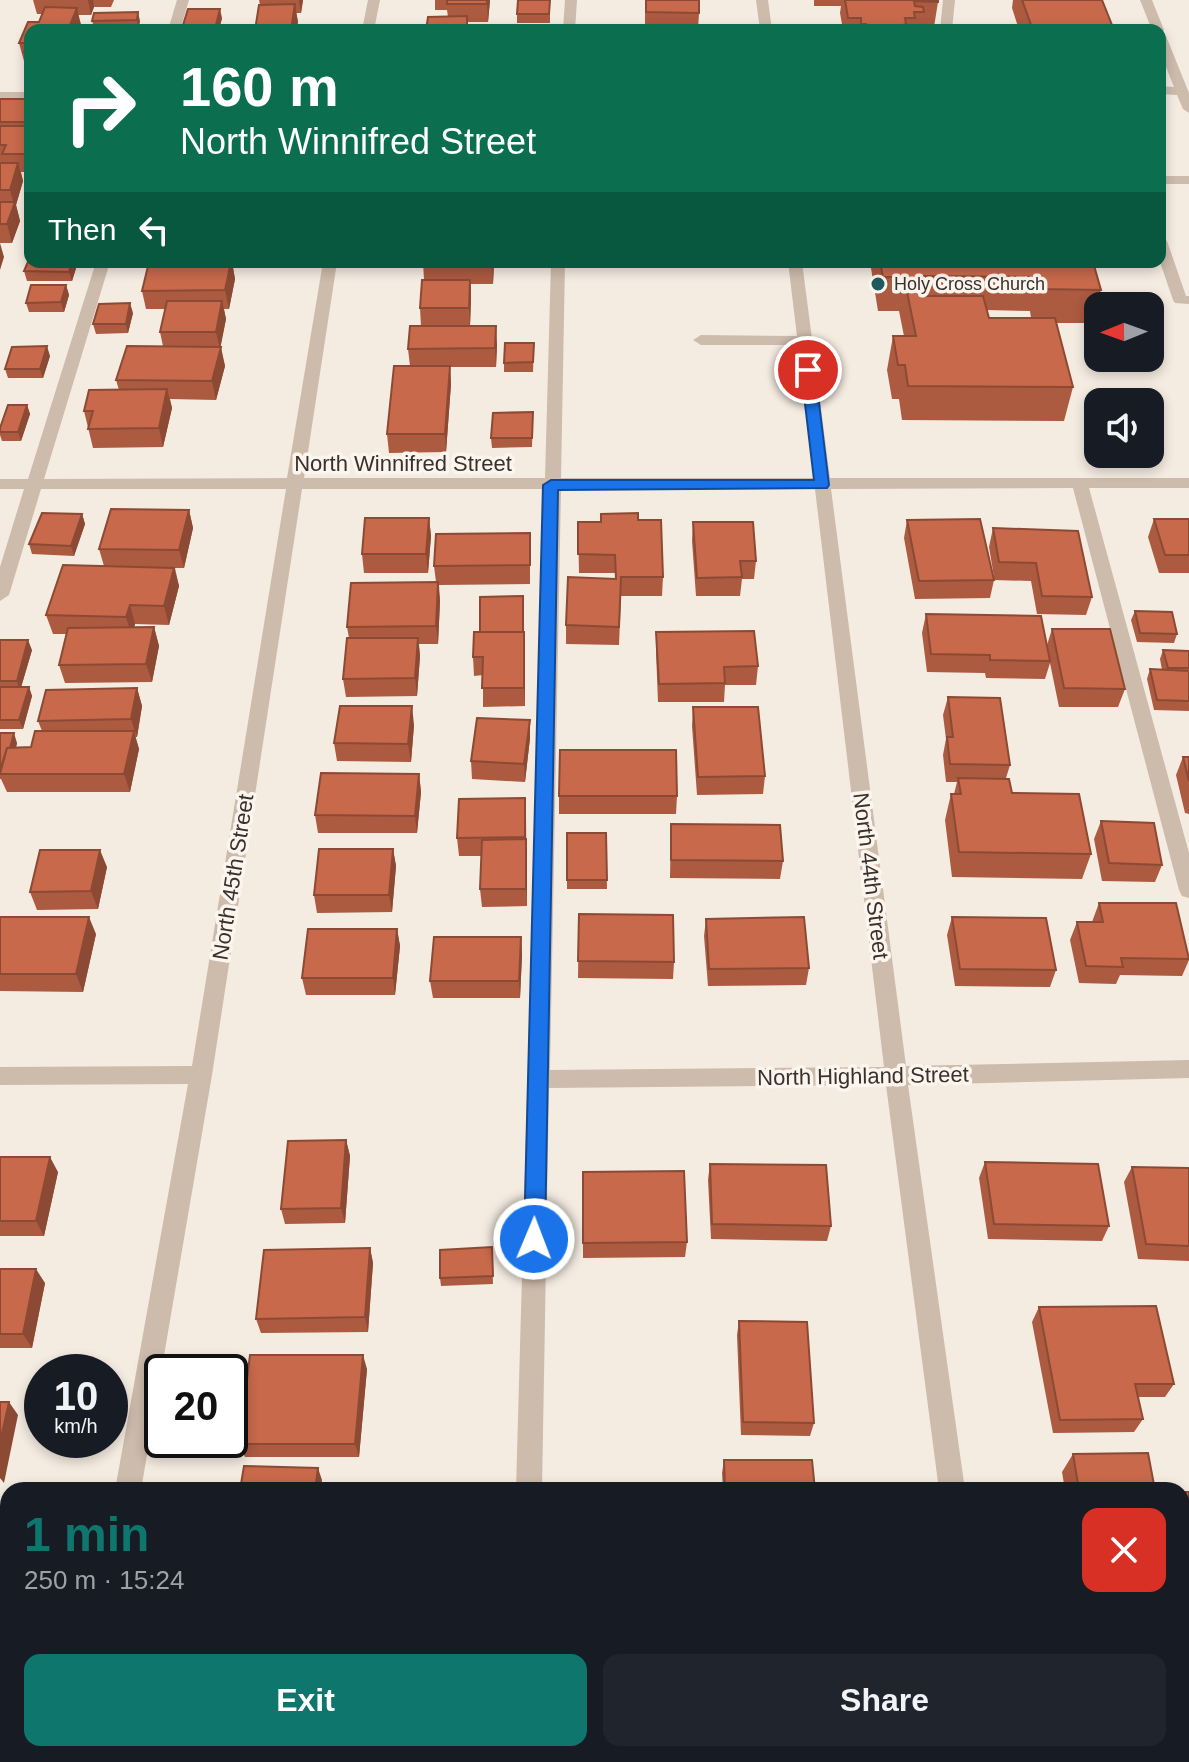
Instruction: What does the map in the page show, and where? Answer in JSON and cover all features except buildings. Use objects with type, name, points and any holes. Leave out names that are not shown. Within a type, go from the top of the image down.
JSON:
[{"type":"street","points":[[176,24],[183,0]]},
{"type":"street","points":[[369,24],[374,0]]},
{"type":"street","points":[[569,24],[571,0]]},
{"type":"street","points":[[762,0],[765,24]]},
{"type":"street","points":[[947,24],[949,0]]},
{"type":"street","points":[[1146,0],[1156,24]]},
{"type":"street","points":[[1166,52],[1189,109]]},
{"type":"street","points":[[1166,90],[1181,91]]},
{"type":"street","points":[[0,96],[24,96]]},
{"type":"street","points":[[1166,180],[1189,180]]},
{"type":"street","points":[[1166,259],[1180,300],[1189,300]]},
{"type":"street","points":[[0,595],[101,268]]},
{"type":"street","name":"North 45th Street","points":[[129,1482],[201,1075],[329,268]]},
{"type":"street","points":[[529,1482],[558,268]]},
{"type":"street","name":"North 44th Street","points":[[796,268],[896,1076],[951,1482]]},
{"type":"street","points":[[701,340],[804,341]]},
{"type":"street","name":"North Winnifred Street","points":[[0,484],[1189,483]]},
{"type":"street","points":[[1080,484],[1189,890]]},
{"type":"street","name":"North Highland Street","points":[[538,1079],[896,1076],[1189,1069]]},
{"type":"street","points":[[0,1076],[201,1075]]},
{"type":"place","name":"Holy Cross Church","points":[[878,284]]},
{"type":"route","points":[[534,1239],[551,485],[822,485],[808,370]]}]
